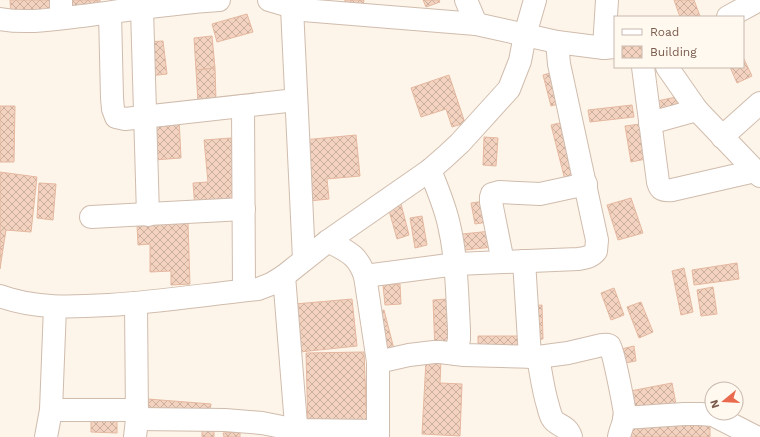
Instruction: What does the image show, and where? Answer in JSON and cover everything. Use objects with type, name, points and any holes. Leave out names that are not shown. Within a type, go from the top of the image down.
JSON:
[{"type":"street","points":[[0,19],[13,21],[34,21],[61,9],[110,12],[194,1],[219,0]]},
{"type":"street","points":[[269,0],[303,10],[476,24],[557,42],[610,47],[607,0]]},
{"type":"street","points":[[466,0],[476,24]]},
{"type":"street","points":[[0,296],[9,300],[55,307],[136,303],[265,287],[284,276],[328,241],[430,170],[460,143],[509,89],[520,61],[525,35],[535,0]]},
{"type":"street","points":[[729,11],[759,0]]},
{"type":"street","points":[[142,8],[148,215]]},
{"type":"street","points":[[292,8],[304,259]]},
{"type":"street","points":[[110,12],[112,98],[114,114],[116,117],[125,119],[296,100]]},
{"type":"street","points":[[365,276],[456,264],[578,259],[593,255],[596,251],[597,240],[559,64],[557,42]]},
{"type":"street","points":[[643,68],[658,182],[662,190],[672,190],[758,173]]},
{"type":"street","points":[[669,68],[697,110],[758,173]]},
{"type":"street","points":[[722,137],[760,103]]},
{"type":"street","points":[[243,106],[244,290]]},
{"type":"street","points":[[650,123],[697,110]]},
{"type":"street","points":[[430,170],[440,194],[449,225],[456,264],[460,329],[456,354]]},
{"type":"street","points":[[571,437],[569,431],[553,420],[550,415],[534,357],[514,262],[491,202],[491,197],[492,194],[499,192],[540,194],[586,184]]},
{"type":"street","points":[[91,217],[244,209]]},
{"type":"street","points":[[51,410],[136,422],[226,420],[262,423],[297,433],[378,434],[378,362],[365,276],[361,265],[351,254],[328,241]]},
{"type":"street","points":[[284,276],[297,433]]},
{"type":"street","points":[[136,303],[136,422]]},
{"type":"street","points":[[46,437],[51,410],[55,307]]},
{"type":"street","points":[[378,362],[425,353],[440,352],[534,357],[568,353],[602,345],[610,346],[613,354],[625,416],[621,428]]},
{"type":"street","points":[[621,428],[684,414],[700,414],[713,415],[756,437]]},
{"type":"building","points":[[10,0],[57,0],[58,15],[11,17]]},
{"type":"building","points":[[64,0],[100,0],[100,11],[65,12]]},
{"type":"building","points":[[345,0],[364,0],[362,11],[344,9]]},
{"type":"building","points":[[423,0],[439,0],[440,2],[426,7]]},
{"type":"building","points":[[674,0],[694,0],[700,16],[680,16]]},
{"type":"building","points":[[247,14],[253,32],[217,42],[212,24]]},
{"type":"building","points":[[212,36],[215,68],[196,70],[194,38]]},
{"type":"building","points":[[163,41],[167,74],[149,76],[145,42]]},
{"type":"building","points":[[744,59],[752,76],[737,83],[730,68],[744,68]]},
{"type":"building","points":[[215,68],[216,101],[198,102],[196,70]]},
{"type":"building","points":[[554,72],[562,103],[551,106],[543,75]]},
{"type":"building","points":[[449,75],[465,123],[452,127],[446,109],[421,117],[411,88]]},
{"type":"building","points":[[676,97],[679,113],[652,119],[648,103]]},
{"type":"building","points":[[632,105],[634,117],[590,122],[588,110]]},
{"type":"building","points":[[0,106],[15,106],[14,162],[0,162]]},
{"type":"building","points":[[179,118],[181,158],[154,160],[152,120]]},
{"type":"building","points":[[564,122],[580,185],[567,188],[551,125]]},
{"type":"building","points":[[640,124],[646,159],[631,162],[625,126]]},
{"type":"building","points":[[356,135],[360,176],[327,179],[329,199],[309,201],[303,140]]},
{"type":"building","points":[[484,137],[498,138],[496,166],[483,165]]},
{"type":"building","points":[[231,138],[238,204],[195,209],[193,183],[208,182],[204,140]]},
{"type":"building","points":[[0,172],[37,177],[31,232],[6,230],[3,249],[0,248]]},
{"type":"building","points":[[39,183],[56,184],[53,220],[37,218]]},
{"type":"building","points":[[631,198],[643,233],[618,240],[607,205]]},
{"type":"building","points":[[485,201],[488,222],[475,224],[471,203]]},
{"type":"building","points":[[401,204],[409,235],[397,239],[388,207]]},
{"type":"building","points":[[422,216],[427,245],[415,248],[410,218]]},
{"type":"building","points":[[188,223],[190,284],[171,285],[171,271],[150,272],[150,244],[138,245],[137,224]]},
{"type":"building","points":[[491,231],[493,247],[455,251],[453,235]]},
{"type":"building","points":[[0,248],[3,249],[0,269]]},
{"type":"building","points":[[737,263],[739,279],[694,285],[692,270]]},
{"type":"building","points":[[684,268],[693,312],[681,315],[672,271]]},
{"type":"building","points":[[400,284],[401,304],[385,305],[383,285]]},
{"type":"building","points":[[713,287],[717,314],[701,316],[697,290]]},
{"type":"building","points":[[614,288],[624,315],[611,320],[601,293]]},
{"type":"building","points":[[352,299],[357,346],[300,352],[295,304]]},
{"type":"building","points":[[447,299],[449,350],[435,351],[433,300]]},
{"type":"building","points":[[641,302],[653,332],[639,338],[627,307]]},
{"type":"building","points":[[542,305],[543,339],[530,340],[529,306]]},
{"type":"building","points":[[384,310],[395,353],[382,356],[371,313]]},
{"type":"building","points":[[478,336],[523,336],[523,352],[478,353]]},
{"type":"building","points":[[634,346],[636,361],[619,364],[617,350]]},
{"type":"building","points":[[364,352],[367,426],[308,427],[306,353]]},
{"type":"building","points":[[426,360],[441,360],[440,383],[462,384],[460,436],[422,434]]},
{"type":"building","points":[[672,383],[676,404],[628,412],[625,392]]},
{"type":"building","points":[[148,399],[211,404],[209,418],[147,413]]},
{"type":"building","points":[[91,419],[117,420],[117,433],[91,432]]},
{"type":"building","points":[[710,424],[710,437],[622,437],[622,427]]},
{"type":"building","points":[[202,428],[214,428],[214,437],[202,437]]},
{"type":"building","points":[[240,432],[240,437],[224,437],[223,433]]}]
